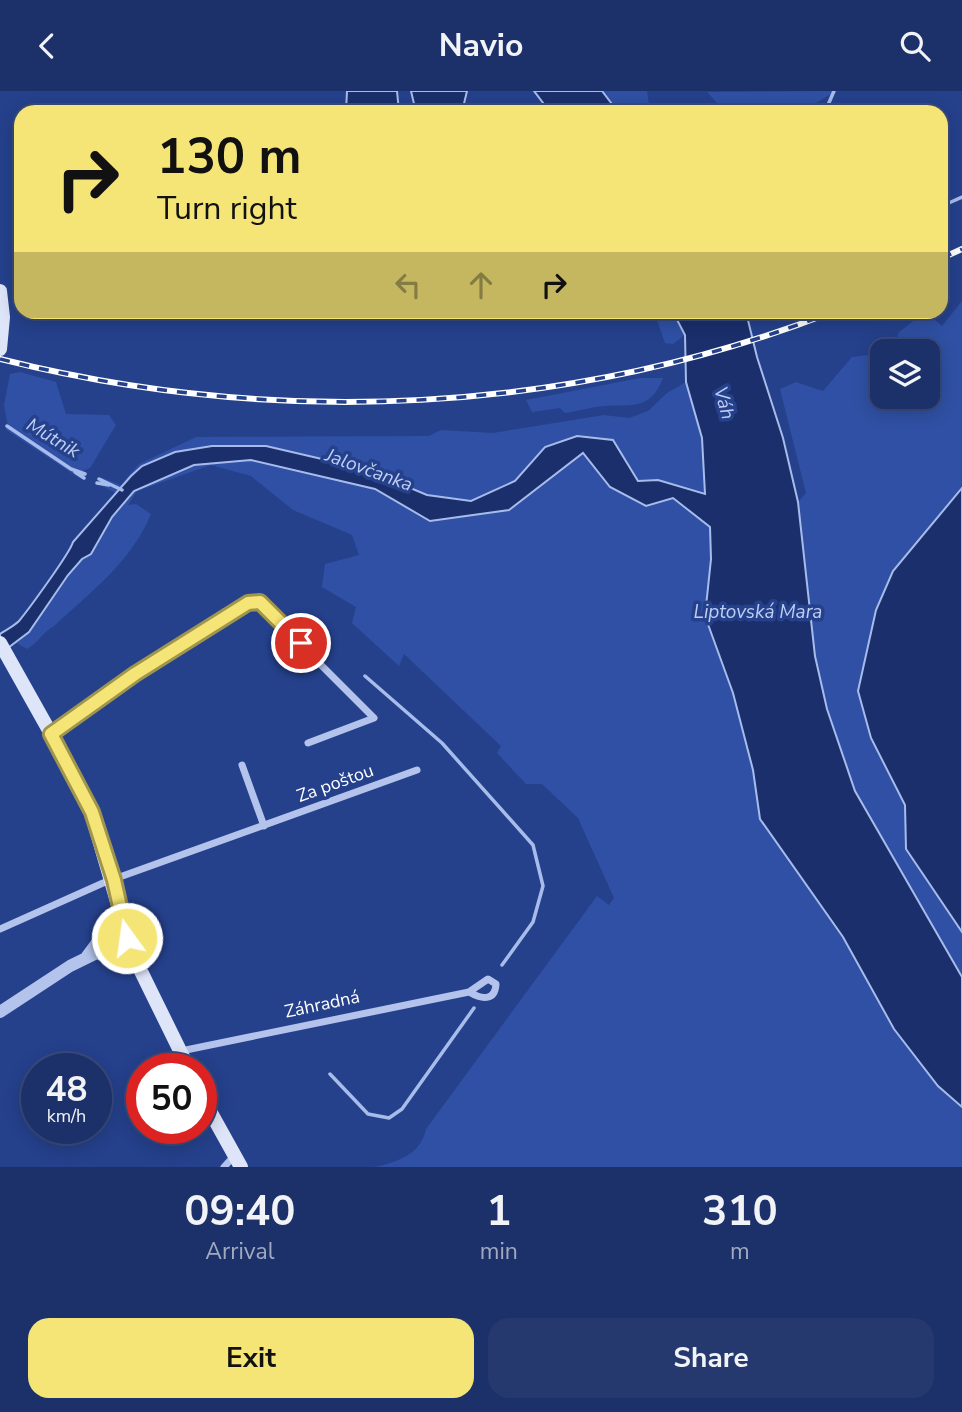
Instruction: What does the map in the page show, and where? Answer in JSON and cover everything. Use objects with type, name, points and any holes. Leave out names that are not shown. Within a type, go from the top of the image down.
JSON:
[{"type":"main road","points":[[0,291],[3,317],[0,349]]},
{"type":"main road","points":[[0,643],[92,812],[114,880],[127,938],[138,966],[181,1051]]},
{"type":"main road","points":[[217,1129],[233,1163]]},
{"type":"street","points":[[51,734],[135,674],[240,607],[257,601],[374,718],[308,743]]},
{"type":"street","points":[[242,765],[264,825]]},
{"type":"street","name":"Za poštou","points":[[0,929],[114,880],[416,771]]},
{"type":"street","points":[[91,955],[120,912]]},
{"type":"street","points":[[0,1012],[91,955],[127,938]]},
{"type":"street","points":[[91,955],[138,966]]},
{"type":"street","name":"Záhradná","points":[[181,1051],[469,992]]},
{"type":"shaded area","points":[[602,91],[647,91],[649,105],[613,105]]},
{"type":"shaded area","points":[[836,91],[813,105],[719,105],[707,92]]},
{"type":"shaded area","points":[[962,301],[962,488],[893,571],[871,738],[905,805],[906,849],[962,932],[962,1167],[375,1167],[414,1151],[426,1129],[597,896],[609,905],[614,898],[578,818],[542,784],[526,784],[497,753],[501,746],[404,654],[399,666],[352,623],[356,607],[322,587],[325,564],[359,555],[352,535],[293,510],[251,476],[211,465],[137,491],[128,505],[136,504],[151,514],[143,531],[122,561],[31,647],[27,649],[17,643],[37,622],[69,573],[90,553],[73,542],[116,493],[98,484],[100,477],[121,485],[139,464],[196,437],[429,436],[441,430],[493,433],[604,415],[629,418],[648,411],[667,393],[686,382],[702,438],[705,494],[798,502],[806,493],[780,389],[796,382],[823,391],[852,357],[870,355],[870,409],[940,409],[940,339],[897,339],[899,332],[916,319],[934,319],[942,326]]},
{"type":"shaded area","points":[[677,319],[685,335],[673,344],[665,343],[657,320]]},
{"type":"shaded area","points":[[20,372],[56,382],[66,414],[109,415],[116,425],[90,468],[83,471],[81,479],[5,429],[8,427],[4,405],[10,374]]},
{"type":"shaded area","points":[[640,378],[663,378],[652,396],[639,404],[565,413],[560,408],[532,412],[526,400]]},
{"type":"water","points":[[347,91],[397,91],[398,105],[346,105]]},
{"type":"water","points":[[411,91],[467,91],[464,105],[414,105]]},
{"type":"water","points":[[534,91],[602,91],[613,105],[545,105]]},
{"type":"water","name":"Liptovská Mara","points":[[677,319],[748,319],[783,438],[798,502],[815,656],[827,709],[855,791],[962,977],[962,1107],[938,1086],[894,1029],[843,937],[760,819],[753,770],[733,693],[705,616],[711,559],[710,527],[673,498],[646,506],[610,487],[583,453],[509,510],[430,521],[375,489],[251,460],[194,465],[134,491],[112,517],[91,554],[82,559],[68,575],[29,632],[0,654],[0,634],[19,621],[73,542],[142,466],[175,452],[212,446],[266,446],[365,469],[427,495],[471,501],[515,481],[545,447],[577,436],[613,440],[638,481],[658,480],[705,494],[702,438],[686,382],[685,335]]},
{"type":"water","name":"Liptovská Mara","points":[[962,488],[962,932],[906,849],[905,805],[871,738],[858,691],[876,610],[893,571]]},
{"type":"waterway","points":[[828,105],[834,91]]},
{"type":"waterway","points":[[948,203],[962,197]]},
{"type":"waterway","name":"Mútnik","points":[[7,426],[71,469],[85,474]]},
{"type":"waterway","name":"Mútnik","points":[[75,472],[84,478]]},
{"type":"waterway","name":"Mútnik","points":[[99,479],[122,490]]},
{"type":"waterway","name":"Mútnik","points":[[97,483],[109,485]]},
{"type":"waterway","points":[[365,676],[442,743],[533,845],[543,886],[533,922],[502,965]]},
{"type":"waterway","points":[[330,1074],[368,1114],[389,1118],[402,1109],[474,1008]]},
{"type":"railway","points":[[948,255],[962,249]]},
{"type":"railway","points":[[0,359],[104,381],[210,395],[315,402],[421,400],[527,390],[631,372],[734,346],[812,319]]},
{"type":"route","points":[[127,938],[114,880],[92,812],[74,773],[51,734],[112,689],[248,603],[260,602],[301,643]]},
{"type":"water label","name":"Váh","points":[[724,403]]},
{"type":"water label","name":"Jalovčanka","points":[[369,470]]}]
